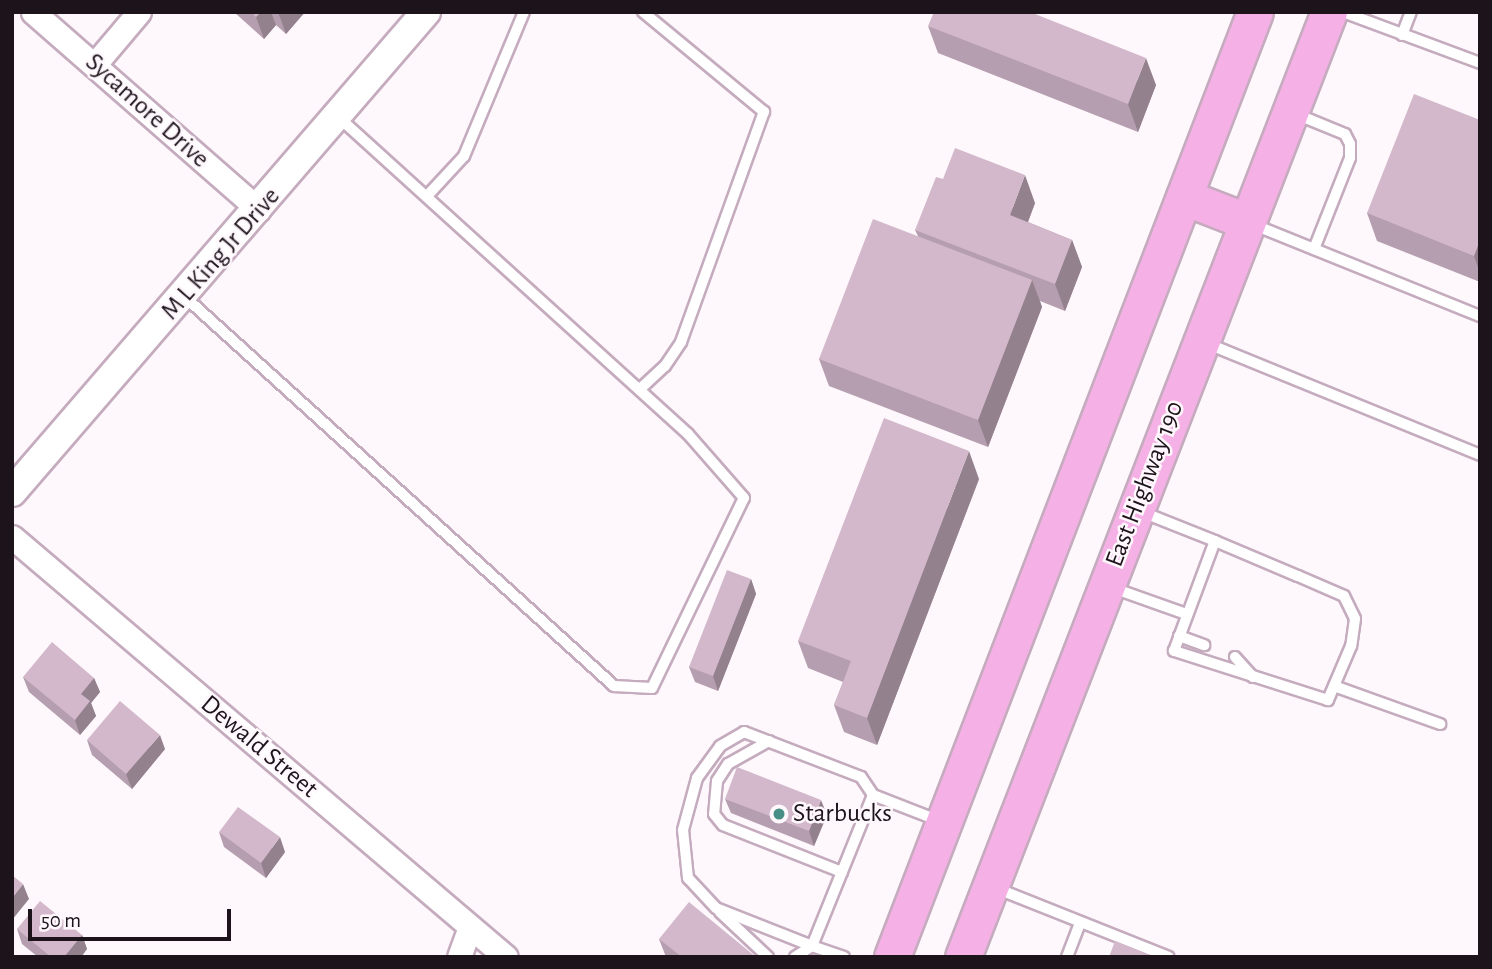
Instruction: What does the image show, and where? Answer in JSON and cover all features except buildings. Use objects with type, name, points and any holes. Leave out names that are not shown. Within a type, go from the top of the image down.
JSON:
[{"type":"main road","points":[[892,957],[1255,12]]},
{"type":"main road","name":"East Highway 190","points":[[963,957],[1329,12]]},
{"type":"main road","points":[[1184,197],[1246,221]]},
{"type":"street","name":"Sycamore Drive","points":[[33,12],[259,211]]},
{"type":"street","points":[[95,64],[139,12]]},
{"type":"street","name":"M L King Jr Drive","points":[[12,492],[185,297],[426,12]]},
{"type":"street","name":"Dewald Street","points":[[12,537],[506,957]]},
{"type":"street","points":[[459,957],[470,928]]},
{"type":"lane","points":[[428,196],[464,156],[524,12]]},
{"type":"lane","points":[[640,389],[665,366],[681,342],[764,112],[643,12]]},
{"type":"lane","points":[[1343,12],[1480,64]]},
{"type":"lane","points":[[1402,35],[1411,12]]},
{"type":"lane","points":[[1290,111],[1345,134],[1350,144],[1350,158],[1314,249]]},
{"type":"lane","points":[[185,297],[614,686],[652,688],[744,498],[688,434],[338,117]]},
{"type":"lane","points":[[1246,221],[1480,316]]},
{"type":"lane","points":[[1200,341],[1480,455]]},
{"type":"lane","points":[[1135,509],[1214,541],[1344,596],[1355,619],[1351,646],[1328,700],[1174,651],[1214,541]]},
{"type":"lane","points":[[1106,585],[1186,614]]},
{"type":"lane","points":[[1179,636],[1204,645]]},
{"type":"lane","points":[[1235,657],[1253,677]]},
{"type":"lane","points":[[1334,686],[1440,724]]},
{"type":"lane","points":[[768,957],[688,878],[683,830],[697,778],[720,746],[744,732],[861,777],[873,795],[942,822]]},
{"type":"lane","points":[[768,741],[728,764],[717,781],[714,814],[723,825],[842,872]]},
{"type":"lane","points":[[795,957],[811,946],[873,795]]},
{"type":"lane","points":[[991,886],[1169,957]]},
{"type":"lane","points":[[716,908],[844,957]]},
{"type":"lane","points":[[1067,957],[1080,923]]},
{"type":"place","name":"Starbucks","points":[[779,814]]}]
